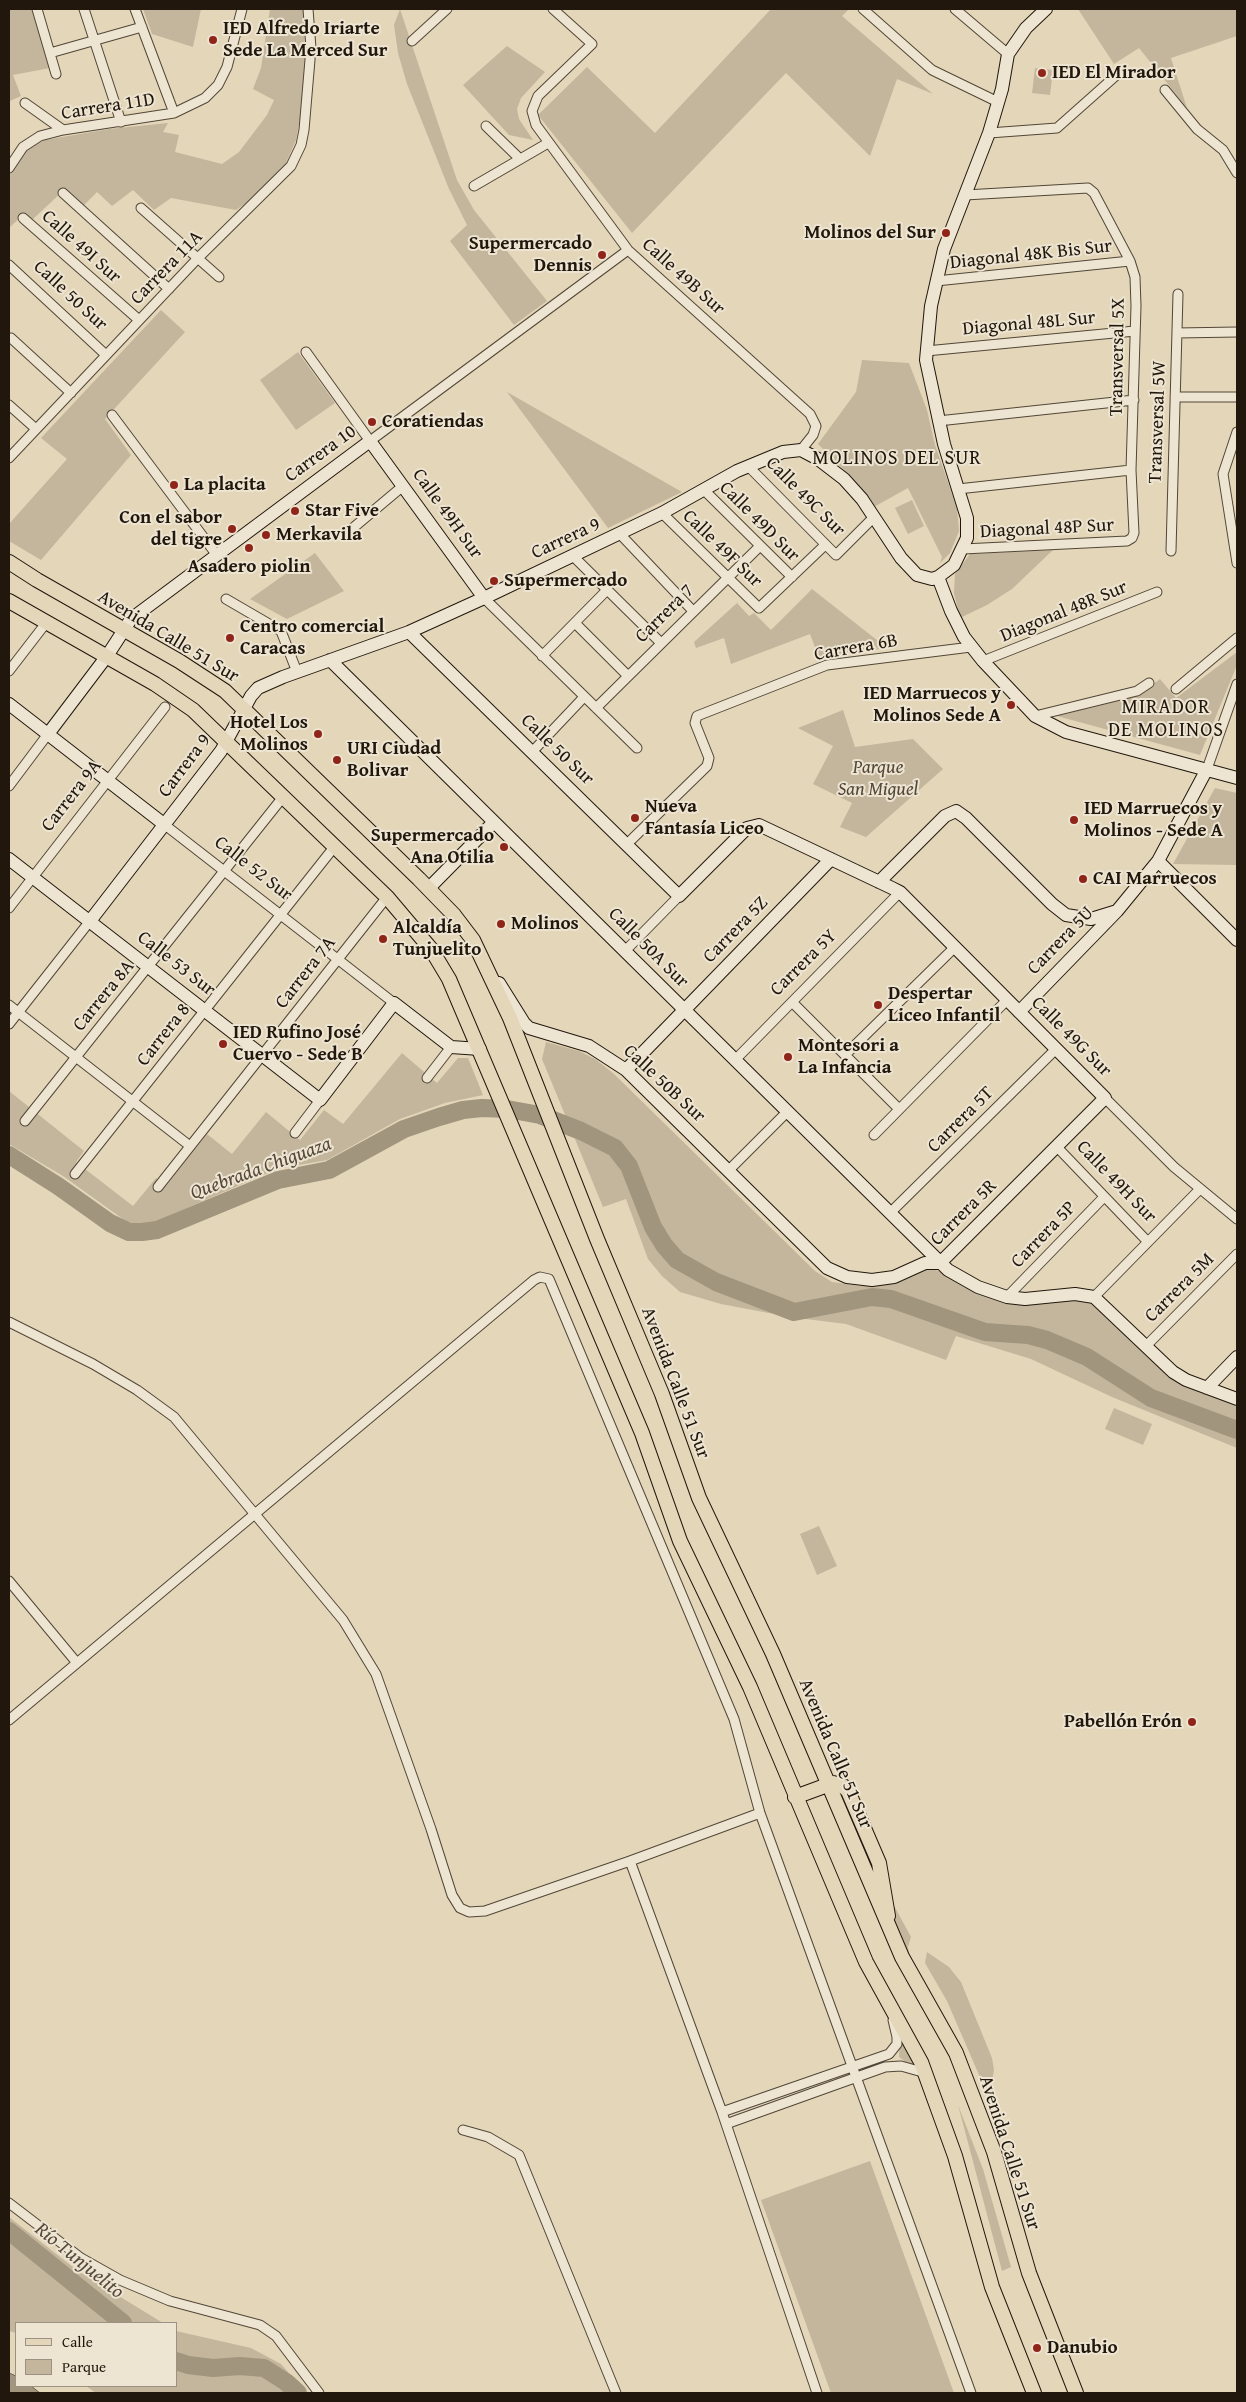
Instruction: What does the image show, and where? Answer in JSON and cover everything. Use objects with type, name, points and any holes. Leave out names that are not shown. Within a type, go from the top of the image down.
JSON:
[{"type":"main road","name":"Avenida Calle 51 Sur","points":[[9,562],[36,580],[214,682],[428,888],[464,927],[479,951],[510,1018],[596,1239],[662,1394],[699,1498],[773,1654],[828,1784],[844,1786],[853,1801],[882,1873],[889,1929],[917,1984],[945,2031],[963,2070],[994,2152],[1029,2273],[1076,2393]]},
{"type":"main road","points":[[9,601],[108,656],[184,703],[227,742],[387,897],[424,940],[439,962],[457,994],[642,1433],[680,1541],[750,1687],[866,1962],[916,2049],[926,2073],[964,2185],[992,2287],[1034,2393]]},
{"type":"main road","points":[[795,1797],[828,1784]]},
{"type":"street","points":[[37,9],[56,74]]},
{"type":"street","points":[[84,9],[121,122]]},
{"type":"street","points":[[135,9],[174,113]]},
{"type":"street","name":"Carrera 11D","points":[[9,168],[17,154],[40,136],[63,130],[174,113],[205,98],[218,85],[227,67],[242,9]]},
{"type":"street","name":"Carrera 11A","points":[[9,458],[198,258],[291,166],[301,144],[308,81],[311,48],[308,9]]},
{"type":"street","points":[[412,41],[445,9]]},
{"type":"street","name":"Calle 49B Sur","points":[[553,9],[592,44],[538,96],[532,111],[536,125],[628,250],[810,414],[816,426],[813,435],[802,450]]},
{"type":"street","points":[[863,9],[932,70],[998,102]]},
{"type":"street","points":[[956,9],[1008,54]]},
{"type":"street","points":[[802,450],[818,458],[844,479],[857,493],[908,567],[924,578],[938,577],[954,565],[964,549],[967,538],[967,518],[938,421],[926,360],[928,327],[944,249],[989,133],[998,102],[1008,54],[1026,28],[1046,9]]},
{"type":"street","points":[[50,53],[142,27]]},
{"type":"street","points":[[989,133],[1057,128],[1120,72]]},
{"type":"street","points":[[1165,90],[1197,129],[1223,150],[1237,173]]},
{"type":"street","points":[[25,103],[63,130]]},
{"type":"street","points":[[486,126],[520,159]]},
{"type":"street","points":[[474,186],[548,142]]},
{"type":"street","name":"Transversal 5X","points":[[965,195],[1088,188],[1094,193],[1130,261],[1135,277],[1134,400],[1131,470],[1134,533],[1132,538]]},
{"type":"street","points":[[64,193],[169,289]]},
{"type":"street","points":[[141,208],[219,277]]},
{"type":"street","name":"Calle 49I Sur","points":[[23,218],[139,320]]},
{"type":"street","name":"Carrera 10","points":[[9,786],[108,656],[131,618],[628,250]]},
{"type":"street","name":"Diagonal 48K Bis Sur","points":[[936,281],[1130,261]]},
{"type":"street","name":"Calle 50 Sur","points":[[9,265],[106,355]]},
{"type":"street","name":"Transversal 5W","points":[[1170,551],[1178,294]]},
{"type":"street","name":"Diagonal 48L Sur","points":[[926,350],[1135,331]]},
{"type":"street","points":[[1177,333],[1237,332]]},
{"type":"street","points":[[12,338],[71,393]]},
{"type":"street","name":"Calle 49H Sur","points":[[306,352],[484,598],[637,748]]},
{"type":"street","points":[[1175,398],[1237,398]]},
{"type":"street","points":[[938,421],[1134,400]]},
{"type":"street","points":[[9,405],[36,429]]},
{"type":"street","points":[[112,415],[216,554]]},
{"type":"street","points":[[1237,432],[1223,474],[1236,546],[1237,563]]},
{"type":"street","name":"Carrera 9","points":[[9,1024],[165,825],[227,742],[251,696],[258,688],[409,632],[620,534],[748,466],[783,452],[802,450]]},
{"type":"street","name":"Calle 49C Sur","points":[[748,466],[836,555],[874,517]]},
{"type":"street","points":[[958,489],[1131,470]]},
{"type":"street","points":[[347,533],[403,486]]},
{"type":"street","name":"Calle 49D Sur","points":[[704,490],[792,577]]},
{"type":"street","name":"Calle 49F Sur","points":[[662,513],[759,608],[792,577]]},
{"type":"street","points":[[620,534],[693,612]]},
{"type":"street","name":"Diagonal 48P Sur","points":[[964,549],[1127,541],[1132,538]]},
{"type":"street","points":[[792,577],[825,545]]},
{"type":"street","name":"Carrera 7","points":[[596,708],[760,546]]},
{"type":"street","points":[[574,556],[661,643]]},
{"type":"street","points":[[938,577],[957,625],[971,647],[1035,716],[1066,732],[1237,778]]},
{"type":"street","points":[[542,656],[608,590]]},
{"type":"street","name":"Diagonal 48R Sur","points":[[983,661],[1157,592]]},
{"type":"street","points":[[226,598],[281,631],[297,672]]},
{"type":"street","points":[[9,671],[46,622]]},
{"type":"street","points":[[575,623],[628,676]]},
{"type":"street","name":"Calle 50 Sur","points":[[409,632],[680,896]]},
{"type":"street","points":[[1176,690],[1237,638]]},
{"type":"street","name":"Carrera 6B","points":[[627,844],[705,770],[709,762],[695,718],[827,665],[971,647]]},
{"type":"street","name":"Calle 50A Sur","points":[[330,660],[940,1263],[970,1283],[1007,1297],[1030,1298],[1082,1294],[1094,1297]]},
{"type":"street","points":[[1035,716],[1137,691],[1149,683]]},
{"type":"street","points":[[1207,769],[1237,684]]},
{"type":"street","points":[[532,752],[584,697]]},
{"type":"street","name":"Calle 52 Sur","points":[[9,704],[451,1047]]},
{"type":"street","name":"Carrera 9A","points":[[9,908],[165,707]]},
{"type":"street","name":"Carrera 5U","points":[[1019,1012],[1116,911],[1158,861],[1207,769]]},
{"type":"street","name":"Carrera 8A","points":[[26,1121],[283,797]]},
{"type":"street","points":[[879,882],[944,816],[956,811],[966,818],[1052,904],[1066,915],[1091,919],[1116,911]]},
{"type":"street","points":[[428,888],[494,822]]},
{"type":"street","name":"Calle 49G Sur","points":[[680,896],[747,828],[759,825],[900,892],[1199,1190],[1237,1219]]},
{"type":"street","name":"Carrera 8","points":[[75,1174],[335,846]]},
{"type":"street","name":"Calle 53 Sur","points":[[9,859],[320,1100]]},
{"type":"street","name":"Carrera 5Z","points":[[626,1070],[831,859]]},
{"type":"street","points":[[1158,861],[1237,940]]},
{"type":"street","name":"Carrera 5Y","points":[[734,1060],[900,892]]},
{"type":"street","points":[[625,951],[680,896]]},
{"type":"street","name":"Carrera 7A","points":[[158,1187],[387,897]]},
{"type":"street","points":[[845,1055],[955,947]]},
{"type":"street","name":"Calle 50B Sur","points":[[479,951],[526,1026],[537,1032],[589,1046],[626,1070],[820,1262]]},
{"type":"street","points":[[874,1135],[1007,1000]]},
{"type":"street","points":[[792,1002],[899,1109]]},
{"type":"street","points":[[295,1133],[394,1003]]},
{"type":"street","points":[[9,1005],[190,1146]]},
{"type":"street","points":[[427,1078],[451,1047],[480,1049]]},
{"type":"street","name":"Carrera 5T","points":[[890,1213],[1056,1049]]},
{"type":"street","name":"Carrera 5R","points":[[820,1262],[846,1277],[872,1280],[894,1277],[925,1263],[940,1263],[1105,1098]]},
{"type":"street","points":[[728,1171],[787,1112]]},
{"type":"street","name":"Calle 49H Sur","points":[[1057,1147],[1148,1242]]},
{"type":"street","points":[[1199,1190],[1094,1297],[1173,1372],[1207,1388],[1237,1399]]},
{"type":"street","name":"Carrera 5P","points":[[1007,1297],[1104,1197]]},
{"type":"street","name":"Carrera 5M","points":[[1146,1346],[1237,1254]]},
{"type":"street","points":[[9,1720],[534,1280],[540,1277],[549,1279],[734,1719],[760,1813],[971,2393]]},
{"type":"street","points":[[9,1322],[93,1364],[137,1390],[174,1417],[213,1461],[342,1620],[376,1674],[431,1829],[452,1895],[460,1908],[469,1912],[485,1911],[630,1861],[760,1813]]},
{"type":"street","points":[[1207,1388],[1237,1357]]},
{"type":"street","points":[[9,1581],[77,1663]]},
{"type":"street","points":[[630,1861],[722,2112],[817,2393]]},
{"type":"street","points":[[722,2112],[889,2054],[897,2044],[896,2028],[885,1993]]},
{"type":"street","points":[[726,2124],[893,2066],[913,2068],[926,2073]]},
{"type":"street","points":[[463,2130],[488,2137],[520,2155],[616,2393]]},
{"type":"street","points":[[9,2203],[81,2258],[120,2280],[170,2302],[260,2325],[276,2336],[319,2393]]},
{"type":"green space","points":[[9,9],[33,9],[50,68],[13,75],[21,96],[10,101]]},
{"type":"green space","points":[[143,9],[201,9],[193,47],[152,34]]},
{"type":"green space","points":[[270,9],[304,9],[305,70],[302,108],[296,140],[283,170],[262,192],[236,210],[171,198],[154,210],[133,190],[112,206],[97,192],[84,205],[64,190],[32,220],[24,214],[9,228],[9,177],[17,160],[29,148],[45,140],[109,129],[168,123],[163,132],[179,135],[175,152],[222,164],[239,152],[267,115],[274,100],[253,89],[261,68]]},
{"type":"green space","points":[[400,9],[457,180],[474,210],[547,301],[514,325],[450,241],[467,225],[449,189],[407,84],[398,53],[394,25]]},
{"type":"green space","points":[[771,9],[849,9],[842,16],[933,94],[897,79],[870,156],[786,73],[632,233],[538,115],[587,67],[655,133]]},
{"type":"green space","points":[[1078,9],[1237,9],[1237,36],[1171,58],[1187,108],[1139,48],[1114,64]]},
{"type":"green space","points":[[507,46],[545,72],[521,98],[517,109],[519,119],[533,140],[509,135],[463,85]]},
{"type":"green space","points":[[1035,68],[1053,70],[1050,95],[1032,93]]},
{"type":"green space","points":[[161,310],[185,332],[105,419],[131,455],[41,560],[9,541],[9,524],[67,459],[41,438]]},
{"type":"green space","points":[[298,352],[335,403],[296,430],[260,380]]},
{"type":"green space","points":[[862,360],[909,363],[927,410],[935,445],[957,508],[959,531],[950,553],[940,563],[942,557],[908,488],[872,508],[846,472],[818,444],[856,392]]},
{"type":"green space","points":[[507,392],[682,492],[608,528]]},
{"type":"green space","points":[[912,500],[924,526],[908,534],[895,508]]},
{"type":"green space","points":[[1053,550],[1012,589],[987,605],[960,618],[954,593],[955,574],[970,554]]},
{"type":"green space","points":[[315,553],[344,591],[287,619],[250,599]]},
{"type":"green space","points":[[812,589],[887,648],[819,658],[810,634],[731,664],[724,638],[696,648],[694,642],[737,603],[749,616],[754,613],[771,630]]},
{"type":"green space","points":[[1237,652],[1237,665],[1200,755],[1057,716],[1137,696],[1160,679],[1176,698]]},
{"type":"green space","name":"Parque San Miguel","points":[[843,710],[855,747],[913,739],[943,769],[866,837],[840,827],[852,803],[813,784],[833,746],[798,728]]},
{"type":"green space","points":[[1215,788],[1237,793],[1237,865],[1173,864]]},
{"type":"green space","points":[[546,1042],[579,1051],[595,1059],[614,1074],[815,1271],[832,1282],[861,1286],[883,1285],[902,1281],[926,1269],[933,1269],[1019,1303],[1044,1304],[1076,1300],[1094,1303],[1169,1376],[1237,1405],[1237,1448],[1112,1397],[1031,1359],[956,1336],[946,1360],[846,1324],[790,1317],[721,1304],[680,1292],[662,1276],[648,1259],[626,1199],[603,1207],[542,1059]]},
{"type":"green space","points":[[402,1053],[437,1083],[458,1058],[468,1058],[483,1095],[445,1103],[400,1119],[327,1160],[277,1169],[152,1223],[139,1225],[127,1222],[63,1176],[9,1144],[9,1091],[84,1151],[76,1162],[133,1206],[156,1178],[166,1186],[207,1134],[232,1154],[266,1112],[300,1140],[324,1110],[343,1124]]},
{"type":"green space","points":[[1114,1408],[1152,1424],[1143,1445],[1105,1429]]},
{"type":"green space","points":[[819,1526],[837,1566],[817,1575],[800,1534]]},
{"type":"green space","points":[[891,1900],[911,1937],[908,1947],[911,1963],[895,1929]]},
{"type":"green space","points":[[927,1952],[949,1967],[961,1982],[992,2058],[994,2070],[989,2098],[947,2001],[925,1963]]},
{"type":"green space","points":[[900,2034],[917,2066],[899,2057]]},
{"type":"green space","points":[[958,2105],[983,2169],[1011,2267],[1002,2271]]},
{"type":"green space","points":[[870,2161],[954,2393],[831,2393],[761,2200]]},
{"type":"green space","points":[[9,2217],[78,2271],[161,2322],[15,2322],[15,2333],[9,2331]]},
{"type":"green space","points":[[178,2331],[251,2348],[281,2364],[306,2393],[96,2393],[87,2387],[178,2387]]},
{"type":"shaded area","points":[[9,2373],[15,2376],[15,2387],[32,2387],[40,2393],[9,2393]]},
{"type":"waterway","name":"Quebrada Chiguaza","points":[[9,1155],[58,1186],[110,1223],[129,1232],[142,1232],[157,1230],[278,1180],[329,1170],[404,1129],[439,1117],[463,1110],[482,1108],[507,1109],[540,1115],[581,1131],[615,1148],[629,1166],[653,1227],[664,1245],[677,1260],[716,1282],[794,1312],[872,1297],[891,1299],[985,1332],[1028,1335],[1047,1340],[1087,1357],[1151,1398],[1237,1430]]},
{"type":"waterway","name":"Río Tunjuelito","points":[[9,2231],[122,2322]]},
{"type":"waterway","name":"Río Tunjuelito","points":[[178,2362],[213,2368],[240,2366],[264,2368],[286,2382],[298,2393]]},
{"type":"place","name":"IED Alfredo Iriarte Sede La Merced Sur","points":[[213,40]]},
{"type":"place","name":"IED El Mirador","points":[[1042,73]]},
{"type":"place","name":"Molinos del Sur","points":[[946,233]]},
{"type":"place","name":"Supermercado Dennis","points":[[602,255]]},
{"type":"place","name":"Coratiendas","points":[[372,422]]},
{"type":"place","name":"La placita","points":[[174,485]]},
{"type":"place","name":"Star Five","points":[[295,511]]},
{"type":"place","name":"Con el sabor del tigre","points":[[232,529]]},
{"type":"place","name":"Merkavila","points":[[266,535]]},
{"type":"place","name":"Asadero piolin","points":[[249,548]]},
{"type":"place","name":"Supermercado","points":[[494,581]]},
{"type":"place","name":"Centro comercial Caracas","points":[[230,638]]},
{"type":"place","name":"IED Marruecos y Molinos Sede A","points":[[1011,705]]},
{"type":"place","name":"Hotel Los Molinos","points":[[318,734]]},
{"type":"place","name":"URI Ciudad Bolivar","points":[[337,760]]},
{"type":"place","name":"Nueva Fantasía Liceo","points":[[635,818]]},
{"type":"place","name":"IED Marruecos y Molinos - Sede A","points":[[1074,820]]},
{"type":"place","name":"Supermercado Ana Otilia","points":[[504,847]]},
{"type":"place","name":"CAI Marruecos","points":[[1083,879]]},
{"type":"place","name":"Molinos","points":[[501,924]]},
{"type":"place","name":"Alcaldía Tunjuelito","points":[[383,939]]},
{"type":"place","name":"Despertar Liceo Infantil","points":[[878,1005]]},
{"type":"place","name":"IED Rufino José Cuervo - Sede B","points":[[223,1044]]},
{"type":"place","name":"Montesori a La Infancia","points":[[788,1057]]},
{"type":"place","name":"Pabellón Erón","points":[[1192,1722]]},
{"type":"place","name":"Danubio","points":[[1037,2348]]},
{"type":"district","name":"MOLINOS DEL SUR","points":[[897,459]]},
{"type":"district","name":"MIRADOR DE MOLINOS","points":[[1166,720]]}]
